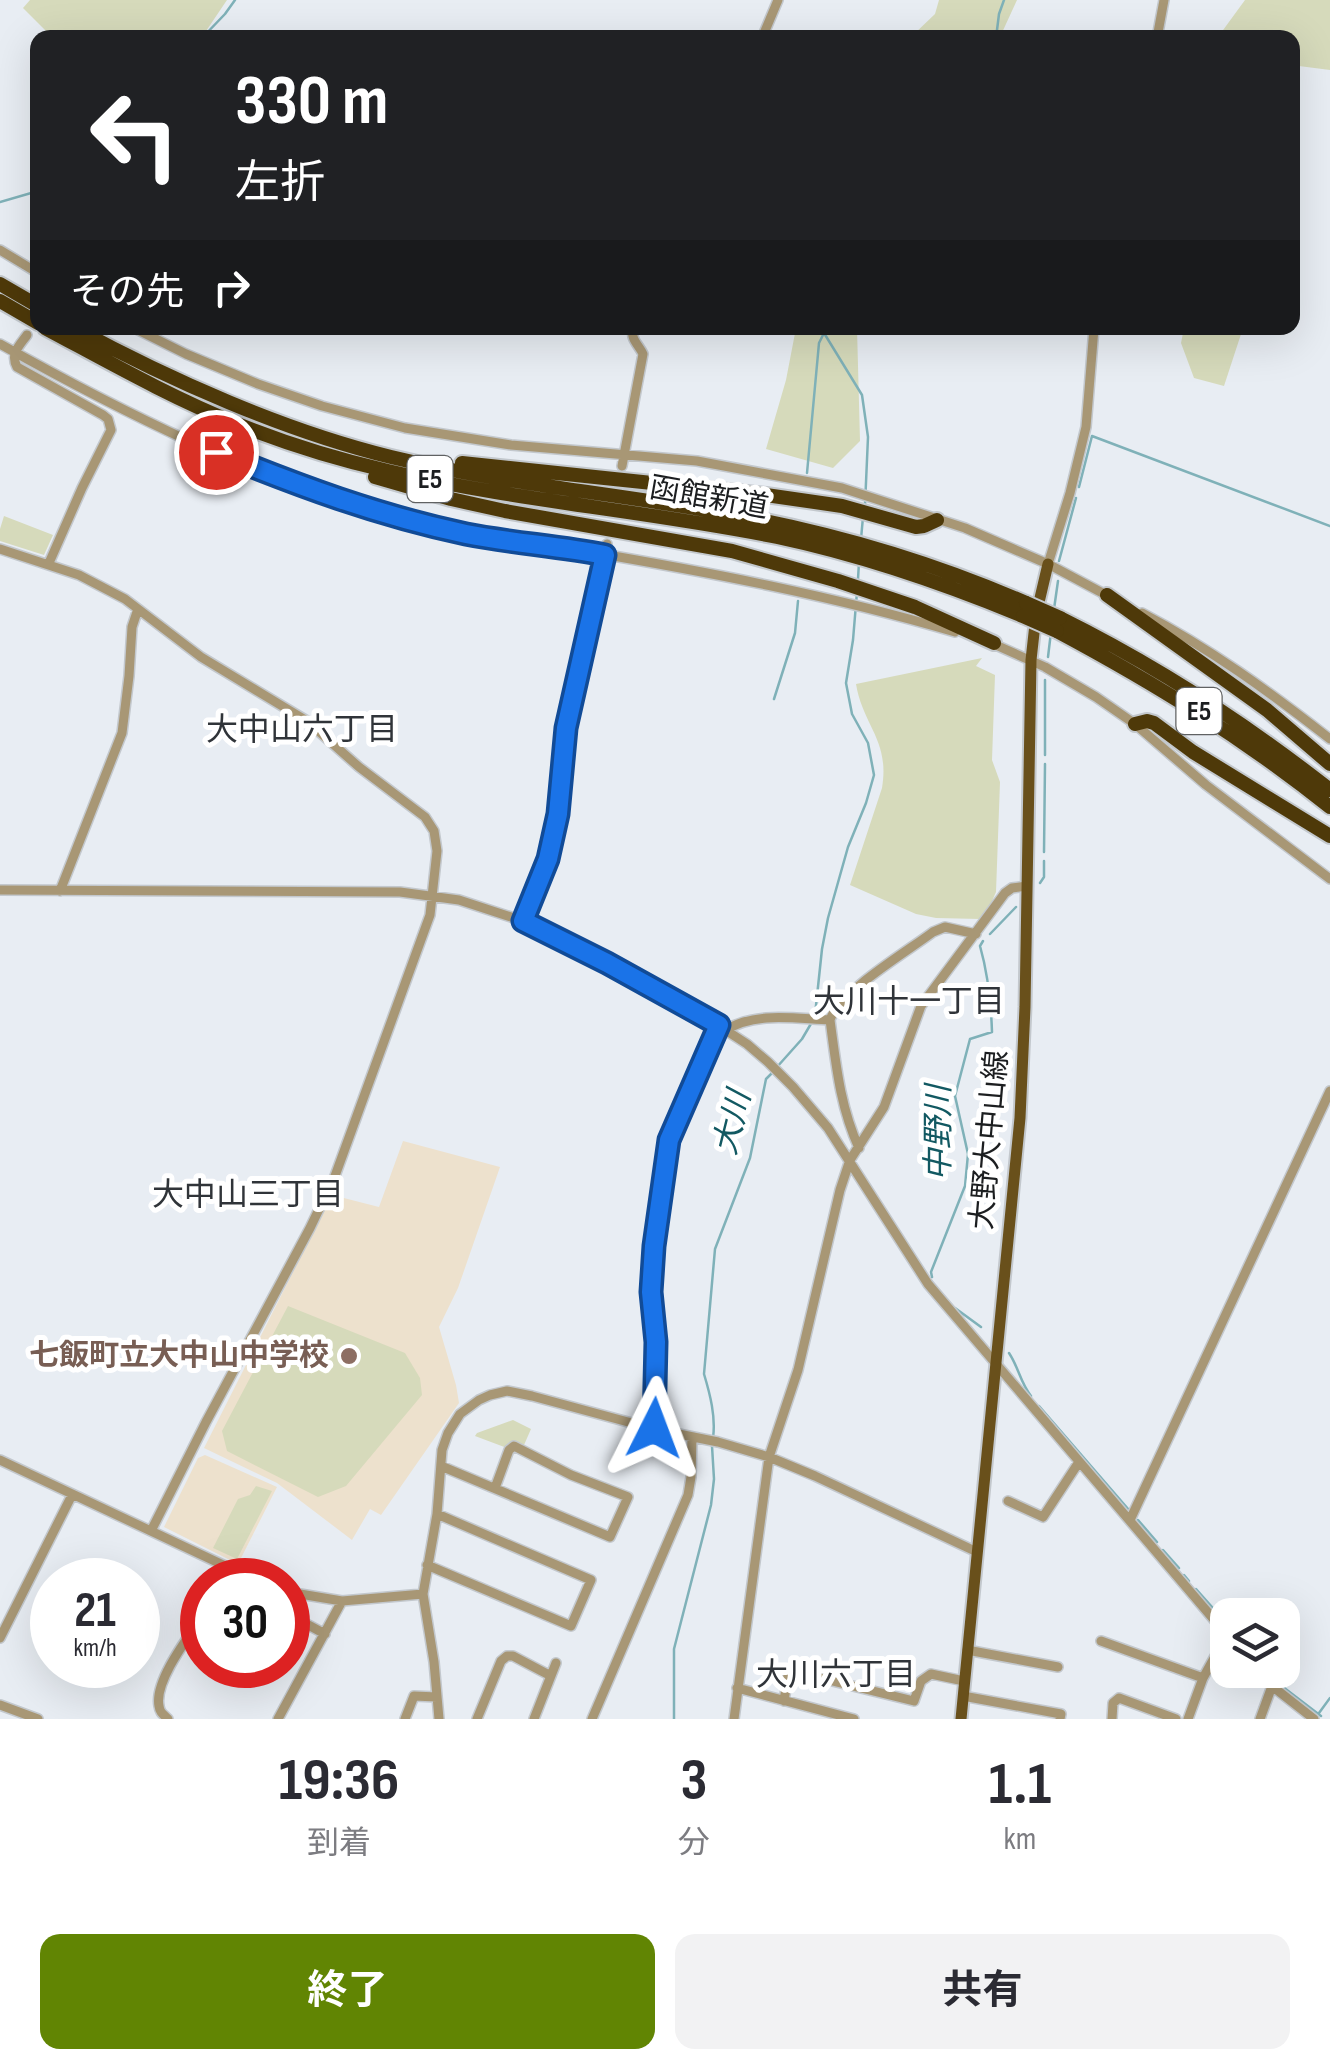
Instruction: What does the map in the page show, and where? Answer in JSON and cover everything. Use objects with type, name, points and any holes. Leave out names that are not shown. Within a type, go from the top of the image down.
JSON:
[{"type":"highway","points":[[0,284],[30,301]]},
{"type":"highway","points":[[0,302],[30,327]]},
{"type":"highway","name":"函館新道","points":[[58,335],[234,423],[386,470],[506,494],[839,544]]},
{"type":"highway","name":"函館新道","points":[[89,335],[224,399],[338,443],[491,479],[707,510],[868,553],[923,577],[1025,609],[1119,648],[1200,696],[1330,790]]},
{"type":"highway","points":[[234,423],[348,469],[451,499],[732,551],[838,581],[865,599],[915,607],[994,643]]},
{"type":"highway","points":[[338,443],[472,465],[766,495],[842,506],[916,526],[937,520]]},
{"type":"highway","points":[[1107,595],[1267,710],[1330,764]]},
{"type":"highway","name":"函館新道","points":[[1059,625],[1209,718],[1330,807]]},
{"type":"highway","points":[[1135,724],[1154,723],[1330,836]]},
{"type":"main road","name":"大野大中山線","points":[[961,1719],[1020,1118],[1031,660],[1048,564]]},
{"type":"street","points":[[765,30],[778,0]]},
{"type":"street","points":[[1158,30],[1164,0]]},
{"type":"street","points":[[0,250],[30,268]]},
{"type":"street","points":[[30,332],[15,352],[17,368],[103,415],[111,424],[48,564]]},
{"type":"street","points":[[148,335],[258,384],[406,428],[511,444],[697,461],[842,488],[965,528],[1048,564],[1180,633],[1286,704],[1330,740]]},
{"type":"street","points":[[622,466],[643,354],[633,335]]},
{"type":"street","points":[[1048,564],[1086,427],[1093,335]]},
{"type":"street","points":[[0,344],[182,438],[332,498],[392,516],[471,535],[605,555],[838,600],[865,599]]},
{"type":"street","points":[[523,921],[548,859],[558,814],[566,728],[607,544]]},
{"type":"street","points":[[0,549],[48,564],[124,599],[201,657],[306,721],[425,817],[434,831],[437,851],[430,915],[334,1176],[151,1531]]},
{"type":"street","points":[[60,891],[122,733],[132,627],[138,610]]},
{"type":"street","points":[[994,643],[1065,677],[1135,724],[1206,785],[1330,879]]},
{"type":"street","points":[[734,1719],[769,1457],[798,1370],[850,1160],[884,1107],[921,1006],[1005,893],[1027,886]]},
{"type":"street","points":[[0,890],[400,892],[459,900],[523,921],[722,1028],[768,1062],[808,1104],[850,1160],[928,1284],[1210,1616]]},
{"type":"street","points":[[654,1428],[656,1342],[651,1292],[669,1140],[722,1028],[752,1020],[820,1019],[933,932],[945,928],[976,934]]},
{"type":"street","points":[[820,1019],[846,1118],[858,1148]]},
{"type":"street","points":[[1130,1520],[1330,1091]]},
{"type":"street","points":[[440,1719],[423,1594],[437,1514],[442,1450],[460,1414],[479,1400],[500,1392],[532,1396],[769,1457],[977,1552]]},
{"type":"street","points":[[592,1719],[688,1495],[696,1437]]},
{"type":"street","points":[[442,1466],[610,1537],[628,1497],[514,1446],[495,1488]]},
{"type":"street","points":[[0,1460],[200,1558]]},
{"type":"street","points":[[1008,1501],[1044,1517],[1078,1462]]},
{"type":"street","points":[[0,1638],[72,1495]]},
{"type":"street","points":[[427,1565],[571,1626],[591,1580],[437,1514]]},
{"type":"street","points":[[310,1596],[342,1601],[423,1594]]},
{"type":"street","points":[[278,1719],[342,1601]]},
{"type":"street","points":[[310,1626],[325,1634]]},
{"type":"street","points":[[1101,1640],[1204,1678]]},
{"type":"street","points":[[168,1719],[158,1705],[159,1695],[180,1648]]},
{"type":"street","points":[[967,1650],[1058,1667]]},
{"type":"street","points":[[477,1719],[501,1661],[507,1656],[550,1676]]},
{"type":"street","points":[[534,1719],[556,1663]]},
{"type":"street","points":[[1188,1719],[1210,1667]]},
{"type":"street","points":[[784,1701],[788,1675],[816,1677],[914,1701],[921,1681],[931,1674],[964,1681]]},
{"type":"street","points":[[737,1688],[854,1719]]},
{"type":"street","points":[[1260,1719],[1271,1688]]},
{"type":"street","points":[[1275,1688],[1314,1719]]},
{"type":"street","points":[[405,1719],[414,1696],[437,1697]]},
{"type":"street","points":[[963,1696],[1061,1714],[1060,1719]]},
{"type":"street","points":[[1112,1719],[1113,1703],[1119,1698],[1176,1719]]},
{"type":"street","points":[[0,1705],[38,1719]]},
{"type":"shaded area","name":"七飯町立大中山中学校","points":[[403,1141],[500,1167],[458,1288],[439,1327],[459,1403],[381,1515],[370,1509],[352,1540],[277,1483],[204,1448],[332,1195],[379,1207]]},
{"type":"shaded area","points":[[205,1455],[277,1487],[241,1558],[226,1558],[164,1527],[198,1458]]},
{"type":"green space","points":[[30,0],[227,0],[207,30],[45,30],[23,8]]},
{"type":"green space","points":[[939,0],[1017,0],[1003,30],[918,30],[935,14]]},
{"type":"green space","points":[[1245,0],[1330,0],[1330,70],[1300,66],[1300,30],[1223,30]]},
{"type":"green space","points":[[795,335],[857,335],[860,441],[833,468],[766,449]]},
{"type":"green space","points":[[1183,335],[1241,335],[1224,386],[1194,378],[1181,343]]},
{"type":"green space","points":[[4,516],[53,535],[44,555],[0,541]]},
{"type":"green space","points":[[982,658],[976,666],[995,675],[992,760],[1000,782],[996,892],[980,919],[916,914],[850,885],[882,788],[883,771],[879,745],[856,684]]},
{"type":"green space","points":[[288,1306],[405,1353],[420,1378],[422,1395],[346,1486],[318,1497],[227,1451],[222,1431]]},
{"type":"green space","points":[[513,1420],[531,1429],[524,1445],[511,1441],[507,1448],[475,1436],[477,1433]]},
{"type":"green space","points":[[256,1486],[272,1491],[235,1558],[213,1548],[238,1499],[250,1495]]},
{"type":"waterway","points":[[210,30],[235,0]]},
{"type":"waterway","name":"大川","points":[[997,30],[1004,0]]},
{"type":"waterway","points":[[0,202],[30,193]]},
{"type":"waterway","points":[[807,473],[819,343],[823,335]]},
{"type":"waterway","name":"大川","points":[[825,335],[862,395],[868,437],[865,505]]},
{"type":"waterway","name":"中野川","points":[[1079,487],[1092,436],[1330,526]]},
{"type":"waterway","name":"中野川","points":[[1059,561],[1076,498]]},
{"type":"waterway","name":"大川","points":[[861,539],[863,517]]},
{"type":"waterway","name":"大川","points":[[858,579],[859,562]]},
{"type":"waterway","name":"中野川","points":[[1054,609],[1058,581]]},
{"type":"waterway","name":"大川","points":[[815,1015],[828,918],[874,775],[868,743],[852,714],[846,683],[857,592]]},
{"type":"waterway","points":[[774,699],[795,633],[798,601]]},
{"type":"waterway","name":"中野川","points":[[1048,657],[1051,632]]},
{"type":"waterway","name":"中野川","points":[[1045,680],[1045,755]]},
{"type":"waterway","name":"中野川","points":[[1044,852],[1045,764]]},
{"type":"waterway","name":"中野川","points":[[1040,883],[1044,861]]},
{"type":"waterway","name":"中野川","points":[[990,934],[1016,907]]},
{"type":"waterway","name":"中野川","points":[[932,1277],[965,1186],[968,1154],[955,1096],[970,1039],[992,1032],[989,988],[980,946],[983,941]]},
{"type":"waterway","name":"大川","points":[[777,1067],[812,1022]]},
{"type":"waterway","name":"大川","points":[[713,1438],[713,1414],[704,1374],[715,1249],[750,1158],[766,1079],[772,1073]]},
{"type":"waterway","name":"中野川","points":[[955,1308],[981,1327]]},
{"type":"waterway","name":"中野川","points":[[1009,1353],[1031,1396]]},
{"type":"waterway","name":"中野川","points":[[1039,1406],[1129,1510]]},
{"type":"waterway","name":"大川","points":[[674,1719],[674,1649],[711,1505],[712,1446]]},
{"type":"waterway","name":"中野川","points":[[1138,1520],[1157,1542]]},
{"type":"waterway","name":"中野川","points":[[1163,1550],[1179,1568]]},
{"type":"waterway","name":"中野川","points":[[1184,1575],[1189,1581]]},
{"type":"waterway","name":"中野川","points":[[1196,1589],[1210,1605]]},
{"type":"waterway","name":"中野川","points":[[1284,1688],[1321,1716]]},
{"type":"waterway","points":[[1319,1713],[1330,1698]]},
{"type":"place","name":"七飯町立大中山中学校","points":[[349,1356]]},
{"type":"district","name":"大中山六丁目","points":[[302,730]]},
{"type":"district","name":"大川十一丁目","points":[[909,1002]]},
{"type":"district","name":"大中山三丁目","points":[[248,1195]]},
{"type":"district","name":"大川六丁目","points":[[836,1675]]},
{"type":"route","points":[[216,452],[332,498],[392,516],[471,535],[605,555],[566,728],[558,814],[548,859],[523,921],[719,1025],[669,1140],[651,1292],[656,1342],[654,1428]]}]
